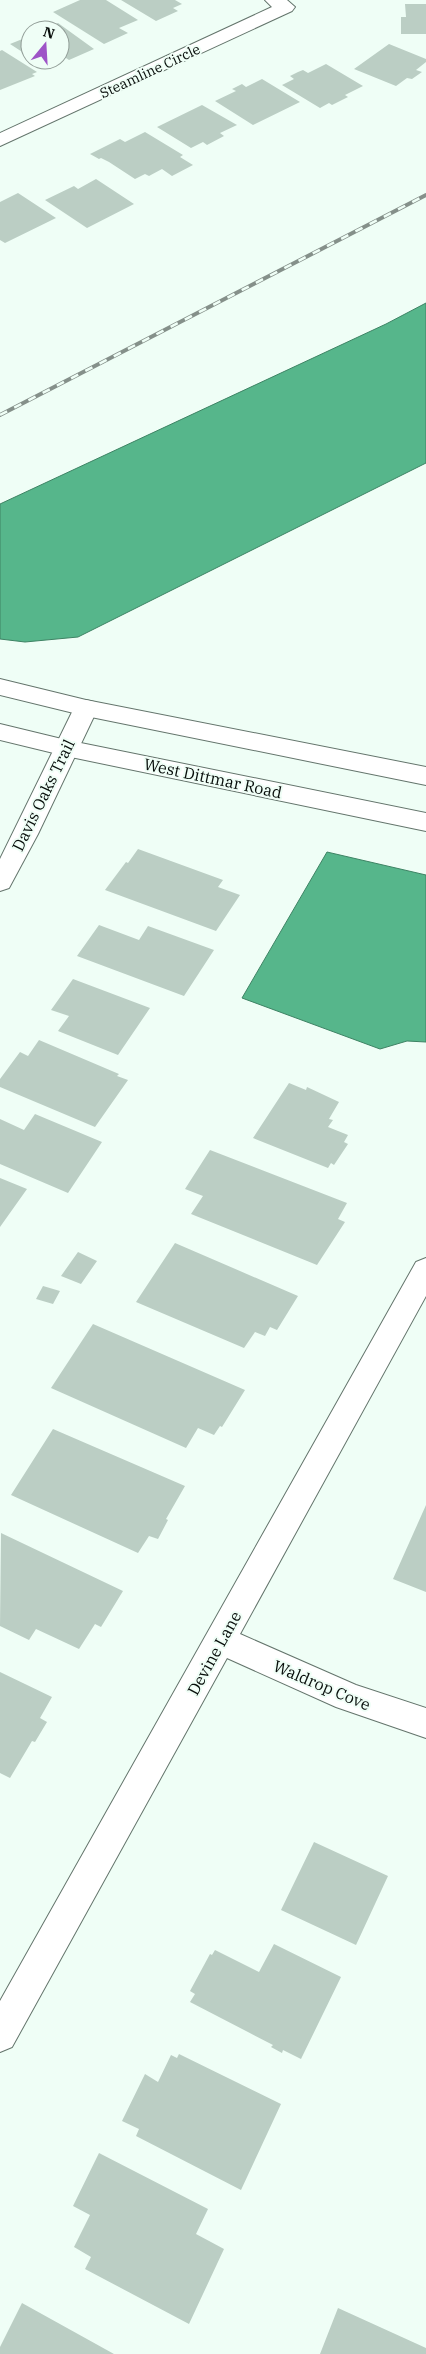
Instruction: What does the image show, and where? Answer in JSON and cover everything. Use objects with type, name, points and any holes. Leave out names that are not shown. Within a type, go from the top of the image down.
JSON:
[{"type":"street","name":"Steamline Circle","points":[[0,140],[286,7],[274,0]]},
{"type":"street","points":[[0,687],[86,708],[426,776]]},
{"type":"street","name":"Davis Oaks Trail","points":[[0,882],[26,834],[86,708]]},
{"type":"street","name":"West Dittmar Road","points":[[0,732],[66,748],[426,822]]},
{"type":"street","name":"Devine Lane","points":[[0,2035],[426,1270]]},
{"type":"street","name":"Waldrop Cove","points":[[221,1640],[335,1694],[395,1715],[426,1723]]},
{"type":"shaded area","points":[[426,303],[426,463],[78,637],[25,642],[0,639],[0,504],[386,324]]},
{"type":"shaded area","points":[[327,852],[426,875],[426,1042],[407,1041],[380,1049],[242,998]]},
{"type":"building","points":[[80,0],[106,0],[138,20],[119,28],[128,33],[104,44],[70,23],[70,20],[66,20],[53,12]]},
{"type":"building","points":[[121,0],[175,0],[182,4],[173,8],[178,11],[156,21]]},
{"type":"building","points":[[405,4],[426,4],[426,34],[401,34],[401,17],[406,17]]},
{"type":"building","points":[[70,32],[94,49],[70,60]]},
{"type":"building","points":[[20,40],[20,50],[10,44]]},
{"type":"building","points":[[389,44],[426,59],[426,62],[416,70],[422,72],[412,79],[407,78],[396,86],[354,69]]},
{"type":"building","points":[[2,50],[20,61],[20,70],[34,70],[37,72],[32,74],[35,76],[0,90],[0,51]]},
{"type":"building","points":[[326,64],[363,86],[345,95],[348,97],[332,105],[329,103],[320,108],[282,85],[294,79],[290,76],[298,72],[303,70],[308,73]]},
{"type":"building","points":[[262,79],[300,102],[253,125],[215,101],[236,91],[232,89],[242,84],[246,87]]},
{"type":"building","points":[[202,105],[237,125],[220,133],[224,136],[207,145],[203,142],[191,148],[157,127]]},
{"type":"building","points":[[145,132],[183,155],[180,157],[193,165],[172,176],[162,169],[149,176],[145,174],[135,179],[109,162],[90,154],[120,139],[125,142]]},
{"type":"building","points":[[96,179],[134,204],[87,228],[45,200],[74,186],[78,189]]},
{"type":"building","points":[[18,193],[56,218],[5,243],[0,240],[0,202]]},
{"type":"building","points":[[138,849],[223,880],[218,887],[240,895],[216,931],[105,890]]},
{"type":"building","points":[[99,925],[139,940],[148,926],[214,950],[184,996],[77,956]]},
{"type":"building","points":[[73,979],[150,1008],[118,1055],[58,1031],[69,1016],[51,1010]]},
{"type":"building","points":[[39,1040],[119,1074],[117,1076],[128,1080],[95,1127],[0,1087],[0,1079],[20,1052],[28,1056]]},
{"type":"building","points":[[289,1083],[306,1090],[307,1087],[339,1102],[329,1119],[333,1120],[328,1127],[348,1135],[344,1142],[348,1144],[334,1165],[331,1163],[328,1168],[253,1138]]},
{"type":"building","points":[[35,1114],[102,1142],[68,1193],[0,1164],[0,1119],[24,1130]]},
{"type":"building","points":[[210,1150],[347,1203],[338,1219],[345,1222],[317,1265],[191,1214],[203,1196],[185,1189]]},
{"type":"building","points":[[0,1178],[27,1189],[0,1227]]},
{"type":"building","points":[[175,1243],[298,1296],[277,1330],[270,1327],[265,1336],[255,1332],[244,1348],[136,1302]]},
{"type":"building","points":[[78,1252],[97,1261],[81,1284],[61,1276]]},
{"type":"building","points":[[43,1286],[60,1291],[53,1304],[36,1299]]},
{"type":"building","points":[[93,1324],[245,1390],[222,1427],[220,1426],[214,1435],[198,1428],[186,1448],[51,1388]]},
{"type":"building","points":[[53,1429],[185,1486],[166,1519],[168,1520],[158,1539],[149,1536],[138,1553],[11,1495]]},
{"type":"building","points":[[426,1505],[426,1592],[393,1579]]},
{"type":"building","points":[[1,1533],[123,1591],[101,1627],[95,1624],[79,1649],[36,1629],[29,1640],[0,1626]]},
{"type":"building","points":[[0,1672],[52,1697],[40,1718],[47,1722],[35,1742],[32,1741],[10,1778],[0,1773]]},
{"type":"building","points":[[314,1842],[388,1876],[356,1945],[281,1910]]},
{"type":"building","points":[[274,1944],[341,1977],[301,2059],[283,2050],[282,2053],[271,2047],[273,2045],[190,2002],[195,1994],[190,1991],[210,1954],[212,1955],[215,1950],[259,1972]]},
{"type":"building","points":[[179,2054],[281,2104],[241,2190],[136,2136],[139,2129],[122,2121],[145,2074],[158,2082],[171,2055],[177,2058]]},
{"type":"building","points":[[99,2153],[208,2209],[196,2234],[224,2249],[189,2324],[85,2269],[91,2257],[74,2247],[90,2215],[73,2206]]},
{"type":"building","points":[[22,2303],[114,2354],[0,2354],[0,2347]]},
{"type":"building","points":[[338,2308],[426,2348],[426,2354],[320,2354]]},
{"type":"railway","points":[[0,415],[426,195]]}]
